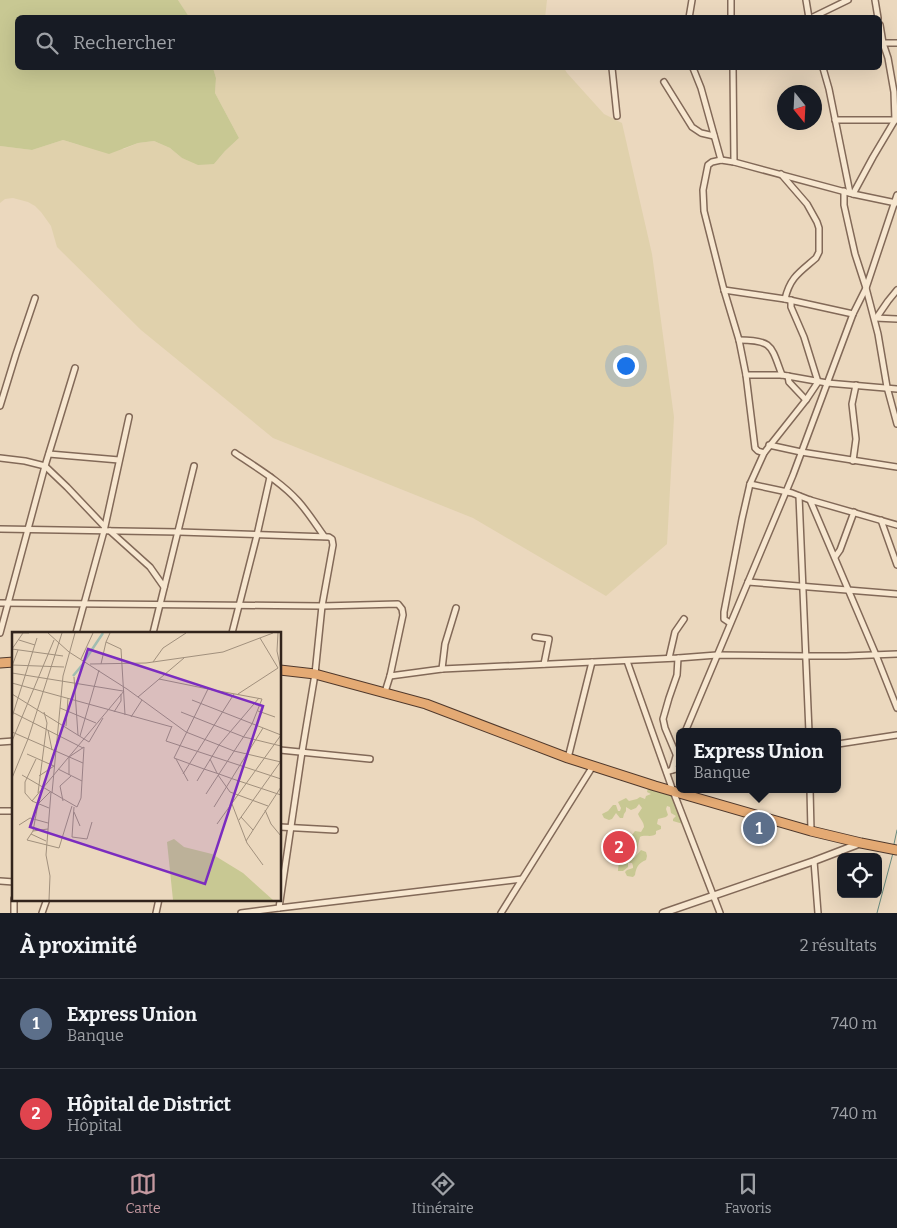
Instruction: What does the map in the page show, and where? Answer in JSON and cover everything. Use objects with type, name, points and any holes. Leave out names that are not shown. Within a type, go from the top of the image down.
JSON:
[{"type":"highway","points":[[281,670],[315,674],[426,704],[568,758],[676,792]]},
{"type":"highway","points":[[680,793],[811,831],[895,850]]},
{"type":"street","points":[[690,15],[692,0]]},
{"type":"street","points":[[731,0],[731,15]]},
{"type":"street","points":[[806,0],[809,15]]},
{"type":"street","points":[[816,15],[848,0]]},
{"type":"street","points":[[875,0],[878,15]]},
{"type":"street","points":[[882,43],[897,43]]},
{"type":"street","points":[[882,45],[888,58],[894,92],[896,120],[849,192],[844,205],[855,254],[875,318],[887,387],[897,424]]},
{"type":"street","points":[[612,70],[617,116]]},
{"type":"street","points":[[694,70],[701,88],[721,160]]},
{"type":"street","points":[[733,70],[734,162]]},
{"type":"street","points":[[824,70],[849,192]]},
{"type":"street","points":[[664,82],[692,127],[714,136]]},
{"type":"street","points":[[835,120],[896,120]]},
{"type":"street","points":[[764,453],[755,448],[746,375],[739,340],[704,211],[703,190],[708,165],[721,160],[734,162],[896,203]]},
{"type":"street","points":[[781,174],[810,210],[817,222],[819,234],[818,254],[790,282],[785,299]]},
{"type":"street","points":[[687,728],[786,492],[853,314],[866,288],[896,203],[897,195]]},
{"type":"street","points":[[724,290],[791,300],[853,314]]},
{"type":"street","points":[[875,318],[897,290]]},
{"type":"street","points":[[0,406],[35,298]]},
{"type":"street","points":[[791,300],[791,307],[804,337],[818,382]]},
{"type":"street","points":[[875,318],[897,319]]},
{"type":"street","points":[[739,340],[761,342],[771,347],[782,375]]},
{"type":"street","points":[[0,632],[45,466],[75,368]]},
{"type":"street","points":[[746,375],[782,375],[818,382],[897,389]]},
{"type":"street","points":[[788,376],[789,382],[806,400]]},
{"type":"street","points":[[730,622],[724,619],[724,612],[750,484],[769,445],[806,400],[818,382]]},
{"type":"street","points":[[853,461],[856,439],[852,404],[856,385]]},
{"type":"street","points":[[76,632],[106,529],[129,417]]},
{"type":"street","points":[[769,445],[853,461],[897,467]]},
{"type":"street","points":[[235,453],[290,492],[300,502],[324,536]]},
{"type":"street","points":[[49,454],[119,460]]},
{"type":"street","points":[[0,458],[45,466],[80,499],[106,529],[150,567],[164,587]]},
{"type":"street","points":[[153,632],[194,466]]},
{"type":"street","points":[[232,632],[270,477]]},
{"type":"street","points":[[750,484],[786,492],[897,525]]},
{"type":"street","points":[[799,496],[809,728]]},
{"type":"street","points":[[810,500],[897,708]]},
{"type":"street","points":[[835,558],[840,550],[854,512]]},
{"type":"street","points":[[881,520],[897,565]]},
{"type":"street","points":[[0,529],[106,529],[324,536],[332,538],[333,545],[322,606],[315,674],[281,895]]},
{"type":"street","points":[[748,582],[897,594]]},
{"type":"street","points":[[0,603],[322,606],[398,604],[401,606],[403,615],[385,692]]},
{"type":"street","points":[[442,669],[445,644],[456,608]]},
{"type":"street","points":[[669,658],[675,632],[684,619]]},
{"type":"street","points":[[535,636],[549,639],[544,664]]},
{"type":"street","points":[[390,676],[442,669],[717,655],[897,654]]},
{"type":"street","points":[[670,771],[676,754],[663,719],[676,681],[678,658]]},
{"type":"street","points":[[626,661],[670,771],[673,791],[720,913]]},
{"type":"street","points":[[568,758],[592,662]]},
{"type":"street","points":[[841,744],[897,735]]},
{"type":"street","points":[[281,750],[370,759]]},
{"type":"street","points":[[501,913],[593,766]]},
{"type":"street","points":[[670,771],[676,769]]},
{"type":"street","points":[[810,793],[811,831]]},
{"type":"street","points":[[281,827],[335,830]]},
{"type":"street","points":[[663,913],[861,843]]},
{"type":"street","points":[[814,861],[818,913]]},
{"type":"street","points":[[241,913],[522,879]]},
{"type":"street","points":[[14,900],[14,913]]},
{"type":"street","points":[[42,913],[47,900]]},
{"type":"street","points":[[156,913],[160,900]]},
{"type":"street","points":[[279,908],[280,900]]},
{"type":"shaded area","points":[[178,0],[547,0],[545,15],[187,15]]},
{"type":"shaded area","points":[[214,70],[565,70],[604,114],[622,123],[652,254],[674,417],[667,544],[606,596],[473,518],[273,438],[141,330],[57,247],[51,226],[35,206],[13,198],[5,199],[0,203],[0,146],[32,150],[63,140],[79,145],[124,149],[138,143],[154,141],[170,148],[182,158],[214,164],[239,138],[215,93],[216,78]]},
{"type":"green space","points":[[0,0],[178,0],[188,15],[15,15],[15,70],[214,70],[216,78],[215,93],[239,138],[214,164],[198,165],[182,158],[170,148],[154,141],[138,143],[109,154],[63,140],[32,150],[0,146]]},
{"type":"green space","points":[[648,788],[671,789],[683,824],[673,821],[676,816],[671,813],[670,807],[667,806],[668,815],[658,819],[657,824],[661,826],[661,829],[656,831],[654,835],[640,837],[637,849],[631,857],[631,859],[635,857],[641,850],[646,852],[646,860],[638,866],[633,877],[627,876],[625,872],[633,868],[632,863],[628,863],[628,867],[623,871],[618,871],[619,864],[629,846],[631,836],[635,831],[641,832],[644,827],[638,814],[642,808],[639,804],[631,810],[626,807],[623,818],[620,818],[616,813],[609,820],[604,818],[602,814],[613,805],[616,805],[618,811],[620,811],[621,808],[618,802],[626,798],[629,801],[640,797],[645,799],[646,796],[651,794],[647,792]]},
{"type":"waterway","points":[[894,844],[897,830]]},
{"type":"waterway","points":[[877,913],[893,853]]},
{"type":"place","name":"Express Union","points":[[759,828]]},
{"type":"place","name":"Hôpital de District","points":[[619,847]]}]
